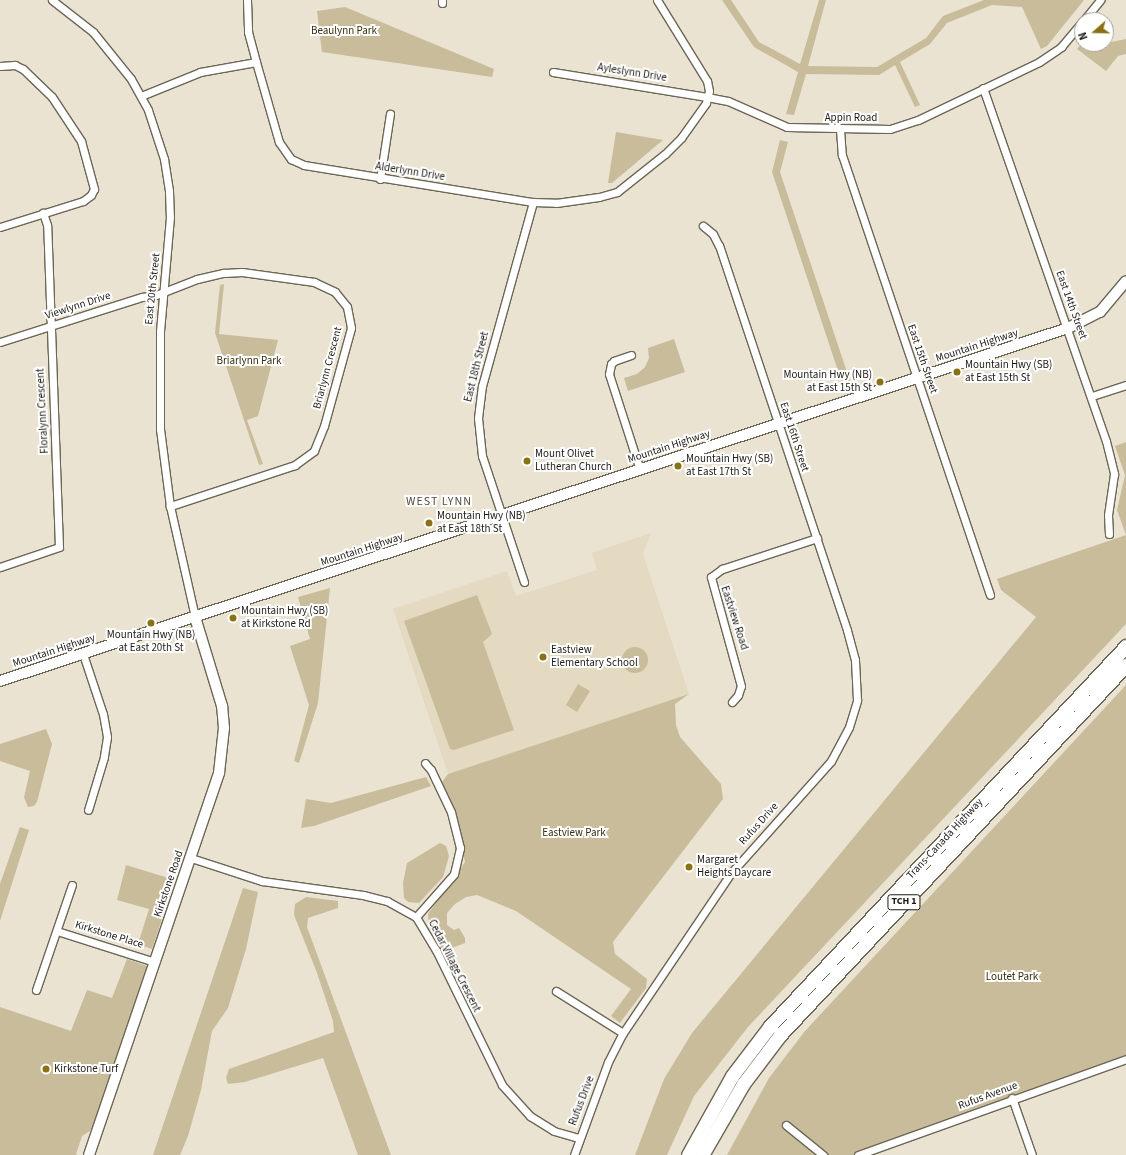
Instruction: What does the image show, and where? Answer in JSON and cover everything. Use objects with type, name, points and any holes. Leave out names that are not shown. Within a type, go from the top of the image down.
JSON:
[{"type":"highway","name":"Trans-Canada Highway","points":[[688,1155],[732,1076],[770,1026],[1126,646]]},
{"type":"highway","name":"Trans-Canada Highway","points":[[702,1155],[743,1084],[780,1035],[1126,665]]},
{"type":"main road","name":"Mountain Highway","points":[[0,681],[1068,328],[1100,312],[1126,281]]},
{"type":"main road","name":"Kirkstone Road","points":[[89,1155],[191,858],[218,773],[224,728],[216,681],[195,617]]},
{"type":"street","name":"East 20th Street","points":[[52,0],[105,45],[141,96],[157,134],[169,191],[170,217],[163,292],[158,384],[160,429],[170,506],[195,617]]},
{"type":"street","points":[[141,96],[200,72],[256,62],[248,32],[248,0]]},
{"type":"street","points":[[657,0],[707,81],[707,96]]},
{"type":"street","points":[[1090,12],[1100,0]]},
{"type":"street","name":"Appin Road","points":[[707,96],[728,101],[787,127],[877,130],[902,126],[1053,55],[1074,31]]},
{"type":"street","name":"Alderlynn Drive","points":[[256,62],[279,142],[292,158],[317,168],[533,202],[556,203],[617,192],[633,181],[681,138],[706,103],[707,96]]},
{"type":"street","points":[[0,66],[15,65],[23,69],[61,109],[81,141],[94,182],[93,192],[83,201],[0,228]]},
{"type":"street","name":"Ayleslynn Drive","points":[[553,72],[707,96]]},
{"type":"street","name":"East 14th Street","points":[[983,88],[1092,396],[1106,441],[1114,474],[1108,515],[1109,534]]},
{"type":"street","points":[[380,178],[390,114]]},
{"type":"street","name":"East 15th Street","points":[[840,129],[842,155],[990,595]]},
{"type":"street","name":"East 18th Street","points":[[524,582],[478,441],[478,402],[533,202]]},
{"type":"street","name":"Floralynn Crescent","points":[[0,567],[59,547],[47,225],[43,214]]},
{"type":"street","name":"East 16th Street","points":[[703,226],[713,234],[720,246],[855,660]]},
{"type":"street","name":"Briarlynn Crescent","points":[[163,292],[212,275],[252,273],[325,285],[342,298],[351,318],[349,337],[324,426],[317,446],[309,456],[295,465],[170,506]]},
{"type":"street","name":"Viewlynn Drive","points":[[0,342],[163,292]]},
{"type":"street","points":[[631,355],[614,361],[609,368],[609,374],[640,470]]},
{"type":"street","points":[[1092,396],[1126,385]]},
{"type":"street","name":"Eastview Road","points":[[732,702],[738,695],[741,686],[711,577],[722,569],[816,538]]},
{"type":"street","points":[[84,654],[103,714],[107,736],[104,757],[88,810]]},
{"type":"street","name":"Rufus Drive","points":[[574,1155],[608,1062],[623,1033],[731,873],[831,761],[840,746],[857,700],[855,660]]},
{"type":"street","points":[[416,917],[454,874],[460,848],[451,812],[433,774],[424,763]]},
{"type":"street","name":"Cedar Village Crescent","points":[[191,858],[262,881],[364,894],[387,901],[416,917],[436,950],[502,1085],[530,1116],[554,1131],[579,1138]]},
{"type":"street","name":"Kirkstone Place","points":[[36,990],[72,885]]},
{"type":"street","name":"Kirkstone Place","points":[[57,931],[155,962]]},
{"type":"street","points":[[556,991],[623,1033]]},
{"type":"street","name":"Rufus Avenue","points":[[858,1155],[878,1152],[1012,1098],[1126,1059]]},
{"type":"street","points":[[1012,1098],[1032,1155]]},
{"type":"street","points":[[786,1124],[823,1155]]},
{"type":"shaded area","name":"Eastview Elementary School","points":[[651,533],[643,554],[689,694],[448,774],[393,609],[507,571],[516,596],[597,570],[592,553]]},
{"type":"green space","points":[[722,0],[731,0],[759,42],[800,64],[819,0],[826,0],[808,66],[877,67],[926,38],[943,16],[984,0],[1084,0],[1047,46],[1041,49],[1022,7],[992,5],[947,23],[930,44],[900,62],[920,105],[915,107],[895,65],[879,75],[806,74],[794,115],[786,114],[798,72],[754,47]]},
{"type":"green space","name":"Beaulynn Park","points":[[345,7],[494,69],[492,77],[322,52],[317,11]]},
{"type":"green space","points":[[1126,39],[1126,54],[1118,56],[1106,71],[1081,52],[1114,52],[1114,41]]},
{"type":"green space","points":[[616,132],[663,140],[612,183],[608,183]]},
{"type":"green space","points":[[780,140],[788,142],[780,172],[852,387],[844,389],[772,172]]},
{"type":"green space","name":"Briarlynn Park","points":[[224,284],[219,334],[278,340],[258,416],[247,420],[263,464],[259,465],[215,333],[220,285]]},
{"type":"green space","points":[[674,339],[685,372],[628,391],[624,378],[637,374],[645,367],[649,358],[648,348]]},
{"type":"green space","points":[[1126,442],[1126,535],[1117,510],[1125,475],[1115,446]]},
{"type":"green space","points":[[1126,535],[1126,624],[748,1027],[694,1096],[667,1155],[635,1155],[664,1079],[692,1033],[1036,617],[1001,590],[997,579]]},
{"type":"green space","points":[[330,588],[318,703],[299,763],[294,761],[309,705],[290,646],[310,639],[298,597]]},
{"type":"green space","points":[[477,595],[492,634],[483,642],[514,730],[454,750],[450,749],[404,621]]},
{"type":"green space","points":[[635,647],[644,651],[648,660],[644,669],[635,673],[626,669],[622,660],[626,651]]},
{"type":"green space","points":[[578,684],[590,691],[577,712],[566,705]]},
{"type":"green space","name":"Loutet Park","points":[[1126,685],[1126,1056],[863,1155],[727,1155],[769,1078],[805,1031]]},
{"type":"green space","name":"Eastview Park","points":[[689,694],[675,704],[676,725],[680,737],[721,784],[723,799],[613,942],[615,954],[647,979],[646,988],[620,1023],[611,1016],[631,989],[516,911],[477,895],[466,897],[455,904],[447,913],[447,925],[454,930],[459,928],[465,938],[465,943],[449,949],[441,948],[429,927],[428,914],[465,862],[454,808],[442,782],[448,774]]},
{"type":"green space","points":[[46,729],[52,744],[37,802],[34,806],[28,807],[24,797],[30,771],[0,761],[0,744]]},
{"type":"green space","points":[[426,777],[431,786],[314,826],[301,828],[306,799],[331,803]]},
{"type":"green space","points":[[20,827],[29,830],[0,921],[0,884]]},
{"type":"green space","points":[[440,843],[446,846],[449,856],[443,877],[419,903],[408,902],[404,898],[403,883],[407,863]]},
{"type":"green space","points":[[126,865],[175,880],[152,949],[138,944],[149,909],[117,900]]},
{"type":"green space","points":[[243,888],[258,892],[246,949],[228,1008],[212,1031],[201,1090],[188,1136],[180,1155],[153,1155]]},
{"type":"green space","points":[[306,897],[338,901],[338,908],[308,918],[307,927],[391,1155],[358,1155],[323,1058],[245,1082],[228,1084],[226,1078],[229,1069],[334,1032],[333,1021],[317,973],[294,915],[295,904]]},
{"type":"green space","points":[[127,959],[147,966],[93,1126],[90,1131],[82,1136],[76,1154],[78,1155],[0,1155],[0,1007],[71,1031],[87,990],[112,998]]},
{"type":"place","name":"Mountain Hwy (SB) at East 15th St","points":[[957,372]]},
{"type":"place","name":"Mountain Hwy (NB) at East 15th St","points":[[880,382]]},
{"type":"place","name":"Mount Olivet Lutheran Church","points":[[527,461]]},
{"type":"place","name":"Mountain Hwy (SB) at East 17th St","points":[[678,466]]},
{"type":"place","name":"Mountain Hwy (NB) at East 18th St","points":[[429,523]]},
{"type":"place","name":"Mountain Hwy (SB) at Kirkstone Rd","points":[[233,618]]},
{"type":"place","name":"Mountain Hwy (NB) at East 20th St","points":[[151,623]]},
{"type":"place","name":"Eastview Elementary School","points":[[543,657]]},
{"type":"place","name":"Margaret Heights Daycare","points":[[689,867]]},
{"type":"place","name":"Kirkstone Turf","points":[[46,1069]]},
{"type":"district","name":"WEST LYNN","points":[[439,502]]}]
